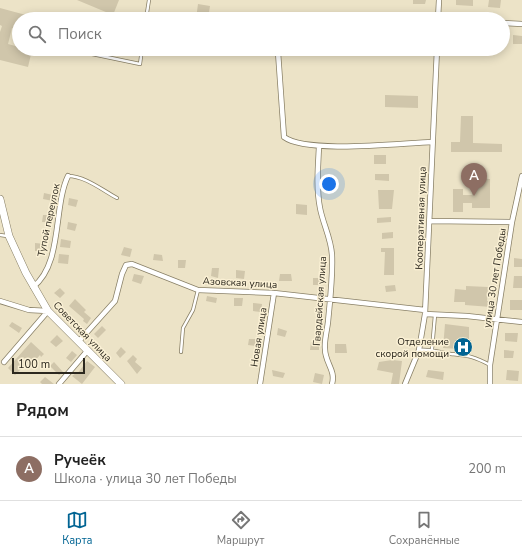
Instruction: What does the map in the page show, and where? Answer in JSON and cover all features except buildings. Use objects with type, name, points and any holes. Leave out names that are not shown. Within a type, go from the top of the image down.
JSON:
[{"type":"street","points":[[438,12],[439,0]]},
{"type":"street","points":[[510,23],[522,24]]},
{"type":"street","points":[[278,56],[284,137],[299,144],[319,147],[432,142]]},
{"type":"street","name":"Кооперативная улица","points":[[405,384],[419,350],[425,312],[436,56]]},
{"type":"street","name":"Гвардейская улица","points":[[319,147],[318,176],[320,207],[330,242],[332,256],[330,300],[325,349],[329,364],[333,370],[334,378],[332,384]]},
{"type":"street","name":"Тупой переулок","points":[[33,287],[42,280],[46,270],[59,218],[63,188],[68,176]]},
{"type":"street","name":"улица 30 лет Победы","points":[[490,384],[490,365],[512,222],[522,176]]},
{"type":"street","name":"Советская улица","points":[[0,199],[9,236],[33,287],[48,311],[121,384]]},
{"type":"street","points":[[430,221],[512,222]]},
{"type":"street","name":"Азовская улица","points":[[79,342],[115,301],[126,265],[132,264],[198,290],[274,293],[425,312],[435,315],[467,316],[497,321],[522,322]]},
{"type":"street","name":"Новая улица","points":[[260,384],[274,293]]},
{"type":"street","points":[[0,301],[29,310],[48,311]]},
{"type":"street","points":[[4,362],[48,311]]},
{"type":"street","points":[[59,384],[88,350]]},
{"type":"lane","points":[[147,12],[149,0]]},
{"type":"lane","points":[[102,56],[140,64],[141,56]]},
{"type":"lane","points":[[68,176],[74,176],[94,184],[116,198]]},
{"type":"lane","points":[[0,235],[9,236]]},
{"type":"lane","points":[[181,352],[183,328],[193,310],[198,290]]},
{"type":"lane","points":[[432,349],[435,315]]},
{"type":"lane","points":[[419,350],[432,349],[476,357],[490,365]]},
{"type":"place","name":"Ручеёк","points":[[474,196]]},
{"type":"place","name":"Отделение скорой помощи","points":[[463,347]]}]
